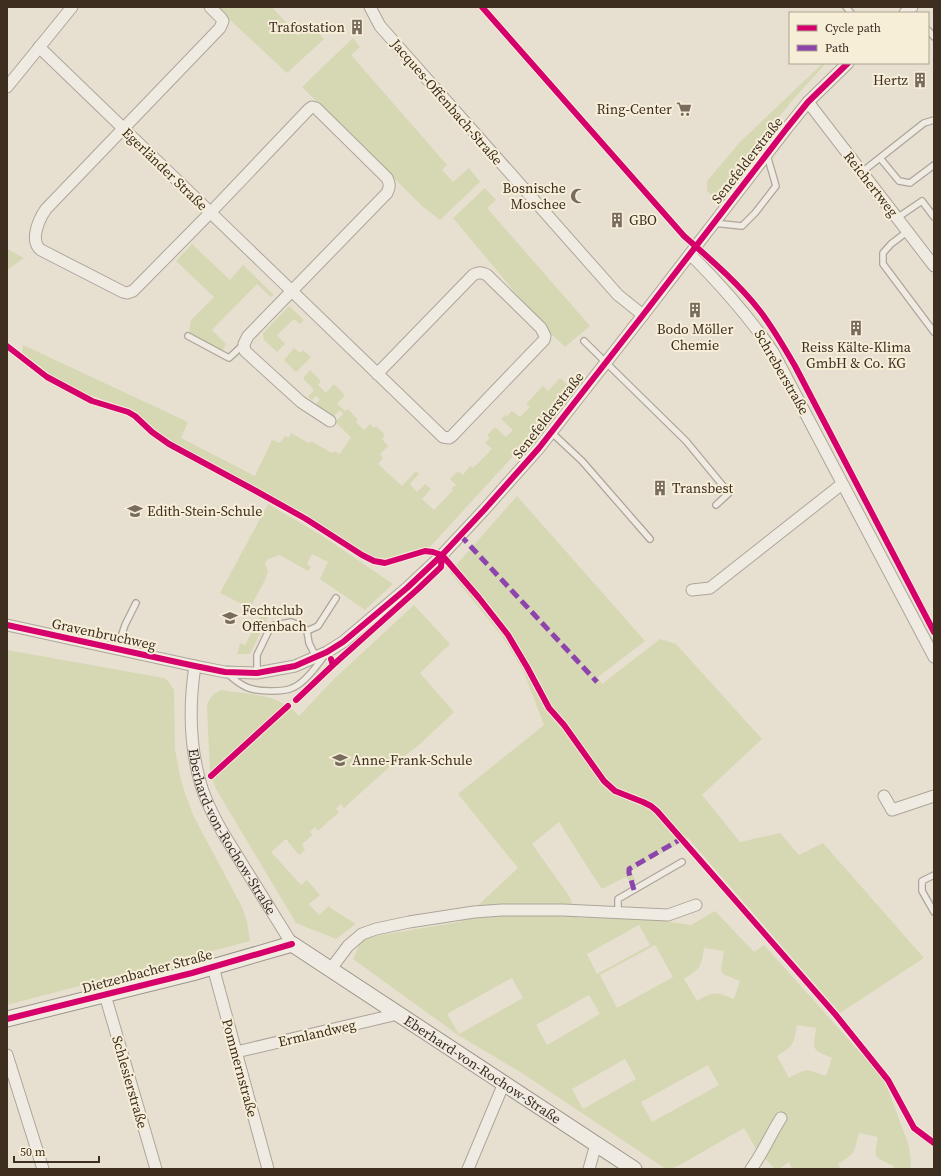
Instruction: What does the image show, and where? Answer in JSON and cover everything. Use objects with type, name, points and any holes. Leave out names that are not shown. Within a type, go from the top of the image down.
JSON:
[{"type":"main road","name":"Dietzenbacher Straße","points":[[7,1019],[104,995],[292,944]]},
{"type":"main road","name":"Eberhard-von-Rochow-Straße","points":[[292,944],[634,1169]]},
{"type":"street","points":[[7,88],[72,7]]},
{"type":"street","points":[[210,7],[221,18],[223,24],[220,28],[43,213],[35,240],[38,248],[118,290],[127,293],[133,291],[138,288],[309,109],[312,107],[318,110],[387,178],[389,189],[248,336],[244,344],[245,351],[272,377],[301,402],[330,421]]},
{"type":"street","name":"Jacques-Offenbach-Straße","points":[[370,7],[380,26],[566,237],[618,295],[643,315]]},
{"type":"street","name":"Egerländer Straße","points":[[39,47],[434,430],[443,437],[446,438],[452,436],[544,340],[545,336],[541,328],[487,275],[478,273],[473,275],[377,374]]},
{"type":"street","name":"Senefelderstraße","points":[[195,666],[225,672],[257,673],[295,666],[327,652],[352,636],[407,588],[442,555],[501,492],[551,432],[643,315],[766,153],[808,102],[847,64]]},
{"type":"street","name":"Reichertweg","points":[[808,102],[934,266]]},
{"type":"street","name":"Schreberstraße","points":[[690,254],[736,301],[762,336],[785,374],[934,657]]},
{"type":"street","points":[[692,590],[710,588],[842,484]]},
{"type":"street","name":"Gravenbruchweg","points":[[7,625],[195,666]]},
{"type":"street","name":"Eberhard-von-Rochow-Straße","points":[[195,666],[192,692],[193,739],[202,790],[223,833],[292,944]]},
{"type":"street","points":[[884,796],[892,810],[934,796]]},
{"type":"street","points":[[330,970],[348,946],[362,934],[376,929],[409,922],[474,912],[502,910],[563,910],[668,915],[696,905]]},
{"type":"street","name":"Pommernstraße","points":[[214,966],[268,1169]]},
{"type":"street","name":"Schlesierstraße","points":[[104,995],[156,1169]]},
{"type":"street","name":"Ermlandweg","points":[[236,1052],[398,1014]]},
{"type":"street","points":[[7,1055],[43,1169]]},
{"type":"street","points":[[468,1169],[504,1083]]},
{"type":"street","points":[[751,1169],[760,1157],[780,1118]]},
{"type":"street","points":[[589,1169],[596,1144]]},
{"type":"lane","points":[[862,172],[924,123],[934,120]]},
{"type":"lane","points":[[714,223],[742,226],[755,213],[776,186],[766,153]]},
{"type":"lane","points":[[880,158],[899,181],[910,183],[934,165]]},
{"type":"lane","points":[[897,218],[922,201],[934,217]]},
{"type":"lane","points":[[908,231],[891,244],[883,253],[883,264],[934,332]]},
{"type":"lane","points":[[188,336],[229,358],[244,344]]},
{"type":"lane","points":[[584,341],[686,441],[729,493],[716,505]]},
{"type":"lane","points":[[551,432],[582,461],[650,539]]},
{"type":"lane","points":[[307,631],[318,626],[336,598]]},
{"type":"lane","points":[[118,649],[125,625],[136,603]]},
{"type":"lane","points":[[257,673],[257,655],[271,626],[286,622],[298,623],[303,626],[307,631],[309,643],[316,657]]},
{"type":"lane","points":[[225,672],[238,683],[254,690],[276,691],[292,688],[313,672],[327,652]]},
{"type":"lane","points":[[618,912],[618,899],[682,862]]},
{"type":"lane","points":[[934,875],[922,881],[922,891],[934,912]]},
{"type":"green space","points":[[216,7],[272,7],[298,36],[311,24],[324,39],[287,73]]},
{"type":"green space","points":[[353,38],[360,47],[351,55],[447,165],[442,170],[453,182],[469,168],[480,182],[440,220],[422,206],[302,87]]},
{"type":"green space","points":[[822,64],[825,64],[791,102],[714,197],[707,191],[707,181],[740,142]]},
{"type":"green space","points":[[485,188],[496,200],[487,208],[590,326],[565,347],[544,327],[453,218]]},
{"type":"green space","points":[[192,244],[230,280],[243,265],[274,295],[271,297],[257,284],[212,330],[226,344],[222,352],[189,333],[191,320],[214,297],[176,261]]},
{"type":"green space","points":[[7,249],[24,258],[7,270]]},
{"type":"green space","points":[[288,307],[290,307],[304,320],[300,324],[294,319],[277,335],[285,344],[277,352],[264,340],[263,333]]},
{"type":"green space","points":[[23,345],[188,422],[181,438],[255,476],[272,440],[280,443],[285,436],[289,438],[291,433],[309,443],[311,441],[332,453],[334,451],[340,454],[351,437],[335,422],[343,414],[340,410],[332,418],[316,404],[320,399],[315,396],[312,400],[308,397],[314,390],[303,378],[310,370],[321,381],[318,385],[326,393],[334,384],[345,395],[337,404],[345,411],[348,409],[358,420],[356,422],[364,430],[370,424],[374,428],[376,426],[385,435],[382,439],[388,446],[380,454],[383,458],[378,464],[402,486],[416,471],[419,474],[410,484],[417,492],[425,484],[431,489],[422,499],[434,510],[456,485],[450,479],[458,471],[463,475],[470,466],[473,468],[492,449],[485,443],[490,438],[487,435],[495,427],[506,437],[513,430],[501,419],[505,415],[507,416],[512,411],[520,417],[530,407],[526,404],[543,386],[548,391],[560,378],[569,386],[526,442],[429,548],[406,552],[392,558],[374,559],[292,507],[174,446],[157,434],[146,422],[130,409],[77,391],[45,372],[22,354]]},
{"type":"green space","points":[[294,348],[300,353],[303,350],[311,357],[296,372],[284,360]]},
{"type":"green space","points":[[517,496],[645,641],[598,677],[602,684],[660,639],[676,644],[762,739],[702,795],[740,842],[780,833],[799,855],[823,843],[924,958],[840,1013],[688,838],[631,871],[636,881],[635,882],[625,877],[602,889],[559,822],[532,844],[569,896],[578,918],[643,918],[691,925],[715,911],[754,952],[764,945],[884,1079],[909,1146],[911,1163],[910,1169],[893,1169],[894,1166],[882,1161],[877,1156],[876,1150],[878,1137],[859,1133],[853,1152],[838,1164],[841,1169],[792,1169],[789,1162],[779,1169],[775,1169],[756,1149],[744,1128],[678,1166],[666,1169],[522,1073],[458,1035],[353,959],[359,945],[367,938],[460,922],[518,868],[458,794],[544,725],[523,670],[502,636],[450,572]],"holes":[[[639,925],[650,945],[597,974],[587,954]],[[655,945],[673,977],[617,1008],[600,975]],[[704,948],[724,951],[721,970],[723,974],[740,981],[734,999],[719,994],[712,994],[697,1001],[684,979],[697,970],[702,960]],[[512,978],[523,998],[459,1034],[447,1014]],[[589,995],[600,1014],[547,1045],[536,1025]],[[797,1025],[816,1028],[814,1041],[815,1048],[820,1053],[832,1058],[826,1076],[807,1070],[789,1078],[777,1056],[790,1047]],[[625,1059],[636,1079],[583,1109],[572,1089]],[[708,1065],[719,1085],[652,1122],[641,1102]]]},
{"type":"green space","points":[[268,504],[321,535],[393,584],[365,610],[320,579],[328,562],[312,554],[307,564],[311,567],[308,571],[280,555],[268,559],[265,564],[268,571],[265,580],[250,608],[220,593]]},
{"type":"green space","points":[[414,605],[450,644],[420,673],[454,712],[419,745],[386,770],[344,808],[341,804],[336,809],[339,812],[318,831],[315,827],[310,832],[313,835],[302,844],[305,850],[299,855],[286,839],[271,852],[301,885],[307,880],[320,895],[309,904],[319,915],[329,906],[356,924],[336,939],[296,923],[216,789],[210,773],[207,707],[211,697],[221,690],[276,700],[285,704],[299,716],[335,678]]},
{"type":"green space","points":[[262,612],[269,615],[250,654],[237,654],[240,643],[245,645]]},
{"type":"green space","points":[[7,650],[164,678],[168,681],[174,690],[175,750],[185,793],[193,815],[242,907],[247,922],[250,941],[7,1005]]},
{"type":"marked path","points":[[460,535],[597,682]]},
{"type":"marked path","points":[[634,890],[629,869],[681,839]]},
{"type":"cycle path","points":[[482,7],[684,236],[714,262],[765,317],[795,366],[934,632]]},
{"type":"cycle path","points":[[7,625],[225,672],[257,673],[295,666],[327,652],[343,642],[407,588],[442,555],[539,448],[787,128],[808,102],[847,64]]},
{"type":"cycle path","points":[[7,346],[47,377],[92,401],[128,412],[169,444],[306,519],[362,555],[374,561],[385,563],[425,551],[442,555],[508,635],[549,708],[564,725],[604,781],[615,791],[643,802],[657,811],[835,1014],[888,1080],[914,1128],[934,1143]]},
{"type":"cycle path","points":[[333,665],[441,567],[442,555]]},
{"type":"cycle path","points":[[296,700],[333,665],[331,659]]},
{"type":"cycle path","points":[[211,776],[288,706]]},
{"type":"cycle path","points":[[7,1019],[192,973],[292,944]]},
{"type":"place","name":"Trafostation","points":[[357,27]]},
{"type":"place","name":"Hertz","points":[[920,80]]},
{"type":"place","name":"Ring-Center","points":[[684,109]]},
{"type":"place","name":"Bosnische Moschee","points":[[578,196]]},
{"type":"place","name":"GBO","points":[[617,220]]},
{"type":"place","name":"Bodo Möller Chemie","points":[[695,310]]},
{"type":"place","name":"Reiss Kälte-Klima GmbH & Co. KG","points":[[856,328]]},
{"type":"place","name":"Transbest","points":[[660,488]]},
{"type":"place","name":"Edith-Stein-Schule","points":[[135,511]]},
{"type":"place","name":"Fechtclub Offenbach","points":[[230,618]]},
{"type":"place","name":"Anne-Frank-Schule","points":[[340,760]]}]
